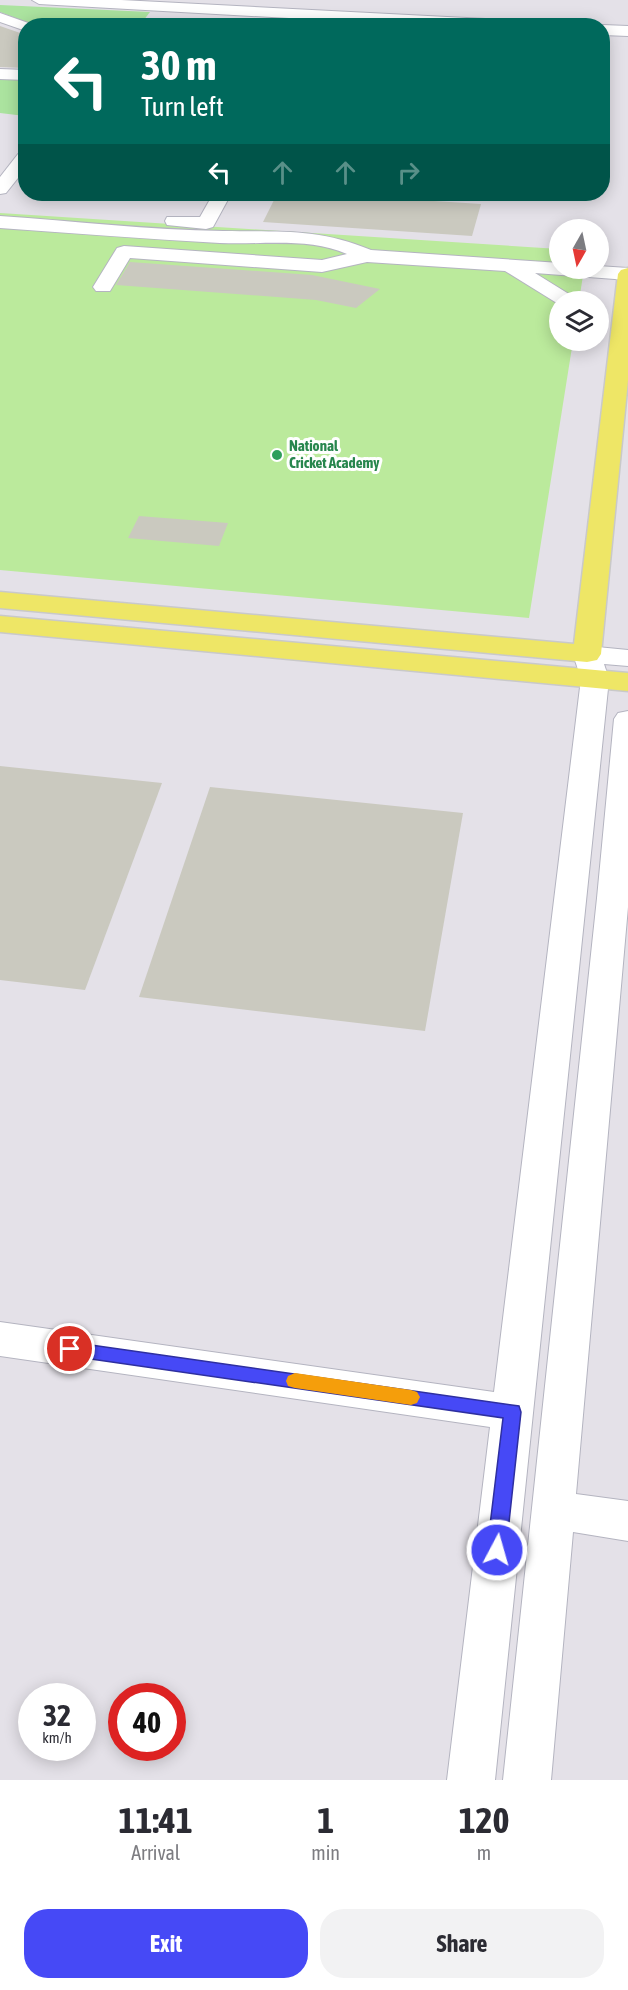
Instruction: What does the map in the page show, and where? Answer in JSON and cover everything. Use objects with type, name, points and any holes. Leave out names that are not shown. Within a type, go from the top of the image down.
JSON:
[{"type":"main road","points":[[603,672],[628,274]]},
{"type":"main road","points":[[0,600],[603,672]]},
{"type":"main road","points":[[0,624],[603,672]]},
{"type":"street","points":[[39,0],[272,12],[289,17]]},
{"type":"street","points":[[169,7],[168,14],[173,18]]},
{"type":"street","points":[[256,18],[272,12]]},
{"type":"street","points":[[0,17],[18,24]]},
{"type":"street","points":[[610,30],[628,31]]},
{"type":"street","points":[[0,74],[18,75]]},
{"type":"street","points":[[0,156],[18,157]]},
{"type":"street","points":[[0,189],[18,167]]},
{"type":"street","points":[[0,208],[206,223],[218,201]]},
{"type":"street","points":[[0,222],[223,237],[325,240],[367,256]]},
{"type":"street","points":[[256,261],[248,256],[245,250],[251,242],[264,237]]},
{"type":"street","points":[[103,287],[124,252],[322,266],[367,256],[628,274]]},
{"type":"street","points":[[507,266],[550,291]]},
{"type":"street","points":[[471,1780],[512,1412],[603,672],[628,658]]},
{"type":"street","points":[[527,1780],[553,1510],[620,915],[628,719]]},
{"type":"street","points":[[0,1339],[512,1412]]},
{"type":"street","points":[[553,1510],[628,1521]]},
{"type":"shaded area","points":[[0,0],[628,0],[628,1780],[0,1780]]},
{"type":"green space","points":[[0,5],[150,12],[145,18],[18,19],[0,12]]},
{"type":"green space","points":[[0,75],[18,76],[18,115],[0,113]]},
{"type":"green space","name":"National Cricket Academy","points":[[0,213],[549,248],[549,279],[582,279],[581,291],[549,291],[549,351],[571,351],[529,618],[0,570]]},
{"type":"building","points":[[0,26],[18,32],[18,68],[0,67]]},
{"type":"building","points":[[274,201],[434,201],[481,204],[472,236],[263,222]]},
{"type":"building","points":[[130,262],[312,275],[380,289],[356,308],[316,300],[116,285]]},
{"type":"building","points":[[139,516],[228,523],[219,546],[128,538]]},
{"type":"building","points":[[0,766],[162,783],[85,990],[0,980]]},
{"type":"building","points":[[210,787],[463,813],[425,1031],[139,997]]},
{"type":"slow traffic","points":[[295,1381],[411,1397]]},
{"type":"place","name":"National Cricket Academy","points":[[277,455]]},
{"type":"route","points":[[70,1349],[512,1412],[497,1550]]}]
